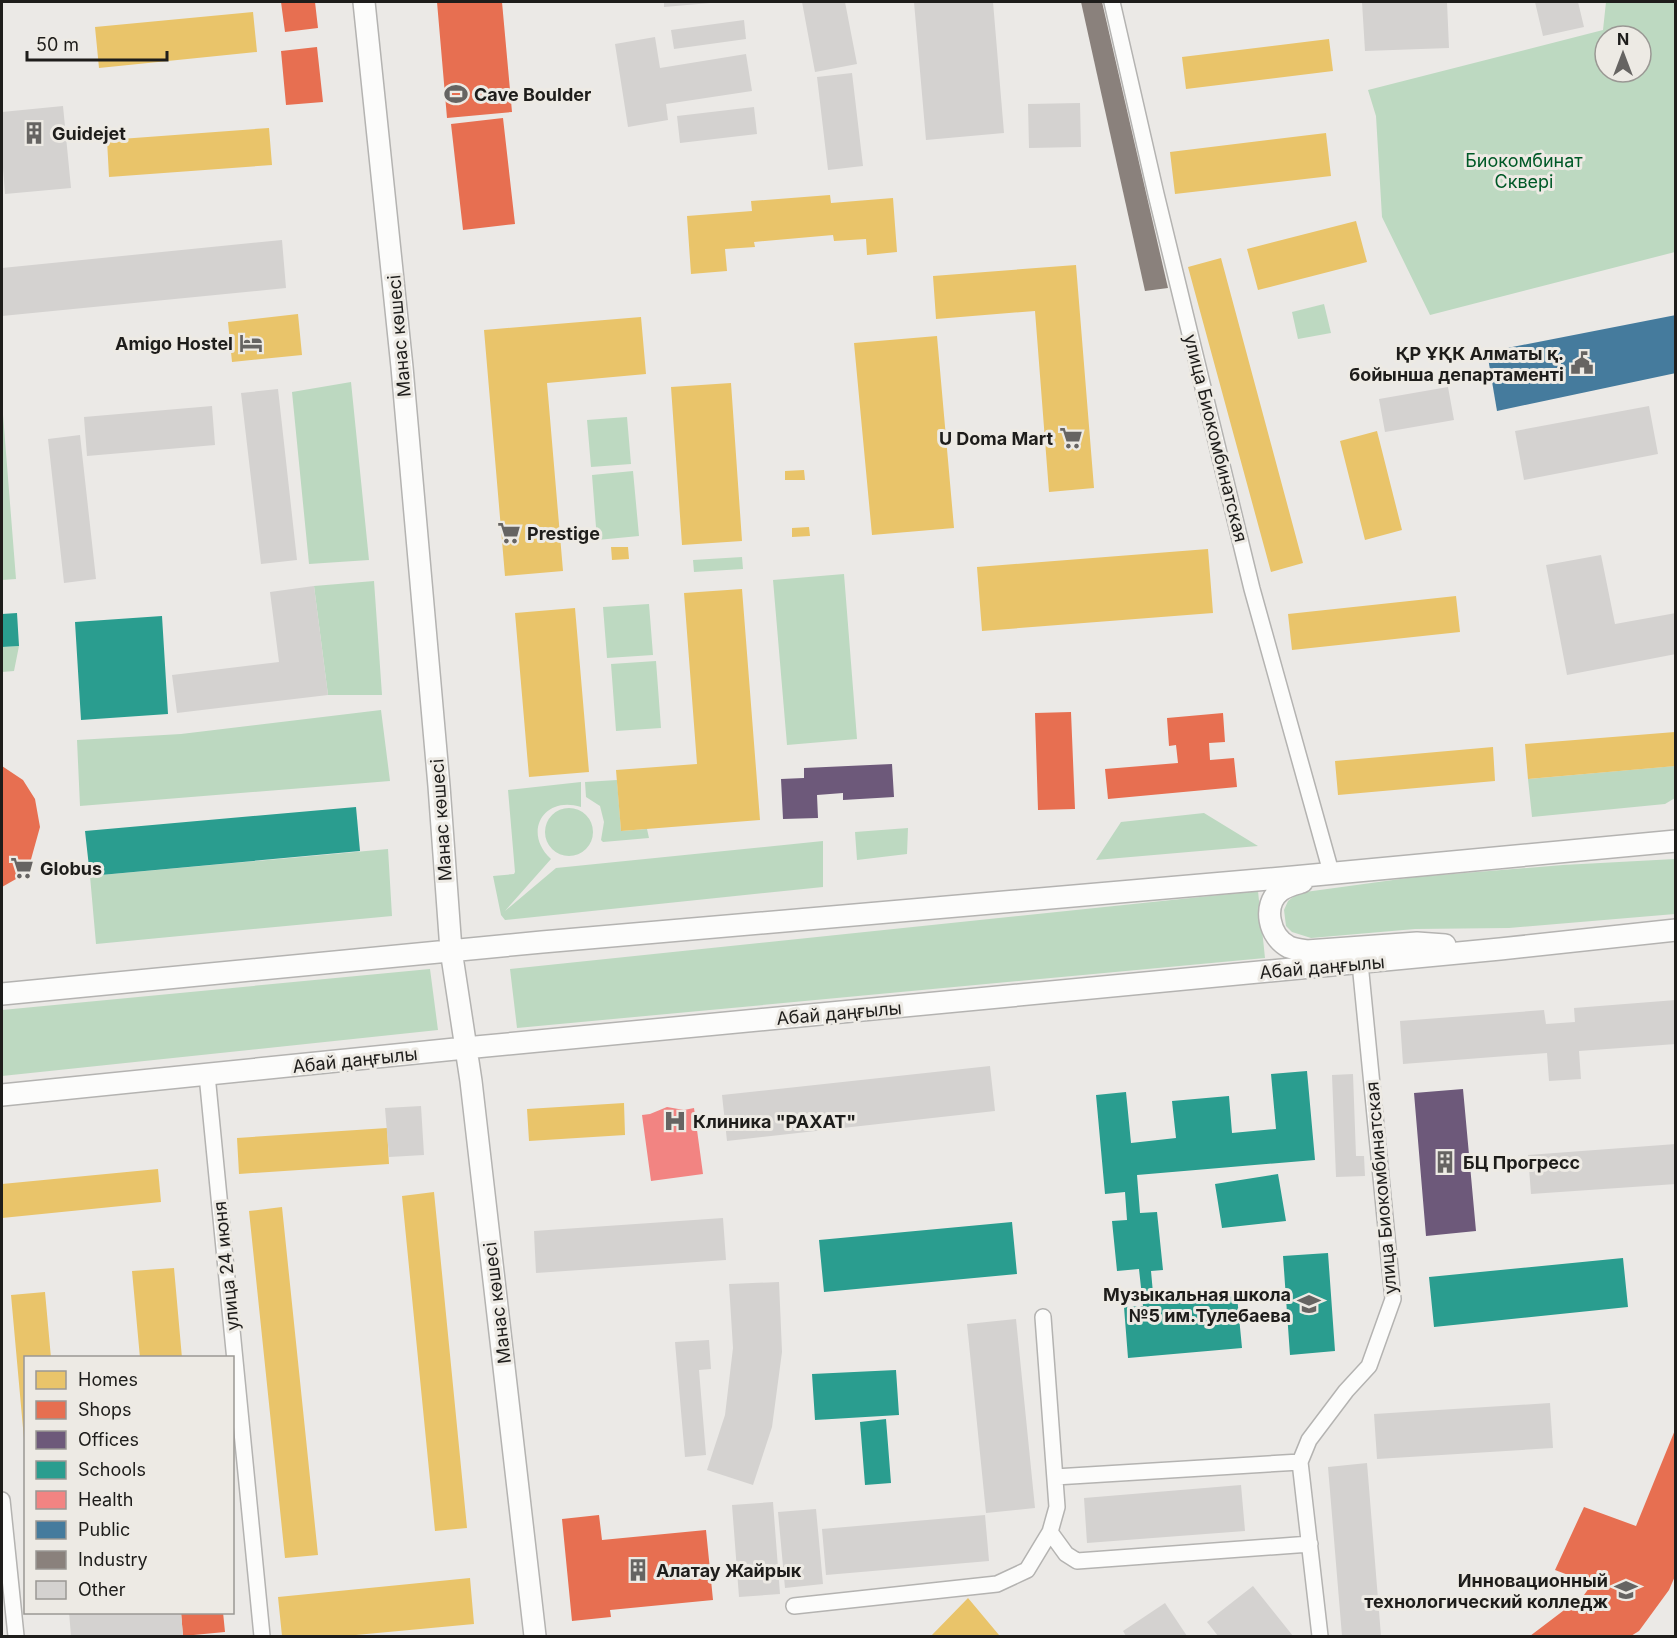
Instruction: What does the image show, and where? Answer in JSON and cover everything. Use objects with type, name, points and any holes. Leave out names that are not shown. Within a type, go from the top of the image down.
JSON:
[{"type":"main road","name":"Манас көшесі","points":[[364,2],[402,367],[451,950],[465,1048],[535,1636]]},
{"type":"main road","points":[[2,994],[451,950],[1676,841]]},
{"type":"main road","points":[[1331,872],[1280,890],[1272,900],[1271,927],[1275,935],[1291,948],[1307,951],[1417,943],[1500,950]]},
{"type":"main road","name":"Абай даңғылы","points":[[2,1095],[465,1048],[1500,950],[1676,930]]},
{"type":"street","name":"улица Биокомбинатская","points":[[1112,2],[1156,195],[1252,589],[1331,872]]},
{"type":"street","name":"улица Биокомбинатская","points":[[1300,1462],[1309,1440],[1346,1391],[1369,1366],[1393,1299],[1360,963]]},
{"type":"street","name":"улица 24 июня","points":[[207,1075],[262,1636]]},
{"type":"street","points":[[794,1606],[997,1584],[1027,1570],[1050,1532],[1057,1507],[1043,1317]]},
{"type":"street","points":[[1055,1477],[1300,1462],[1320,1636]]},
{"type":"street","points":[[2,1500],[16,1636]]},
{"type":"street","points":[[1050,1532],[1066,1554],[1077,1561],[1310,1544]]},
{"type":"green space","name":"Биокомбинат Сквері","points":[[1606,2],[1675,2],[1675,252],[1430,315],[1382,217],[1376,116],[1368,90],[1593,33],[1593,84],[1653,84],[1653,24],[1604,24]]},
{"type":"green space","points":[[1324,304],[1331,333],[1298,339],[1292,312]]},
{"type":"green space","points":[[351,382],[369,560],[309,564],[292,392]]},
{"type":"green space","points":[[2,402],[16,579],[2,580]]},
{"type":"green space","points":[[627,417],[631,464],[591,467],[587,420]]},
{"type":"green space","points":[[633,471],[639,536],[597,540],[592,475]]},
{"type":"green space","points":[[742,557],[743,569],[694,572],[693,560]]},
{"type":"green space","points":[[844,574],[857,739],[787,745],[773,580]]},
{"type":"green space","points":[[374,581],[382,695],[328,695],[314,586]]},
{"type":"green space","points":[[649,604],[653,655],[607,658],[603,607]]},
{"type":"green space","points":[[19,646],[14,671],[2,672],[2,647]]},
{"type":"green space","points":[[656,661],[661,728],[616,731],[611,664]]},
{"type":"green space","points":[[381,710],[390,781],[80,806],[77,740],[181,734]]},
{"type":"green space","points":[[1675,766],[1675,798],[1665,804],[1532,817],[1528,779]]},
{"type":"green space","points":[[617,780],[621,831],[647,829],[649,838],[603,842],[601,840],[604,822],[600,806],[586,797],[585,782]]},
{"type":"green space","points":[[581,782],[581,807],[557,806],[541,818],[538,838],[542,849],[551,859],[505,911],[556,868],[823,841],[823,887],[505,920],[501,915],[493,876],[515,872],[508,790]]},
{"type":"green space","points":[[569,808],[586,815],[593,832],[586,849],[569,856],[552,849],[545,832],[552,815]]},
{"type":"green space","points":[[1204,813],[1258,846],[1096,860],[1121,822]]},
{"type":"green space","points":[[908,828],[907,854],[857,860],[855,832]]},
{"type":"green space","points":[[388,849],[392,916],[96,944],[90,876]]},
{"type":"green space","points":[[1675,859],[1675,914],[1509,928],[1415,929],[1311,938],[1292,932],[1286,926],[1284,910],[1288,901],[1298,893],[1415,877]]},
{"type":"green space","points":[[1258,891],[1265,958],[517,1028],[510,969]]},
{"type":"green space","points":[[430,969],[438,1030],[2,1076],[2,1010]]},
{"type":"building: Homes","points":[[253,12],[257,52],[99,68],[95,27]]},
{"type":"building: Homes","points":[[1329,39],[1333,71],[1186,89],[1182,57]]},
{"type":"building: Homes","points":[[269,128],[272,165],[109,177],[107,140]]},
{"type":"building: Homes","points":[[1326,133],[1331,176],[1175,194],[1170,152]]},
{"type":"building: Homes","points":[[830,195],[831,203],[893,198],[897,252],[867,255],[866,239],[834,241],[833,235],[754,242],[755,247],[725,249],[727,271],[691,274],[687,216],[752,211],[751,201]]},
{"type":"building: Homes","points":[[1356,221],[1367,262],[1258,290],[1247,249]]},
{"type":"building: Homes","points":[[1221,258],[1303,563],[1271,572],[1188,267]]},
{"type":"building: Homes","points":[[1076,265],[1094,488],[1049,492],[1035,311],[936,319],[933,276]]},
{"type":"building: Homes","points":[[298,314],[302,355],[232,362],[228,322]]},
{"type":"building: Homes","points":[[641,317],[646,374],[547,383],[563,571],[505,576],[484,330]]},
{"type":"building: Homes","points":[[937,336],[954,528],[872,535],[854,343]]},
{"type":"building: Homes","points":[[731,383],[742,541],[682,545],[671,387]]},
{"type":"building: Homes","points":[[1377,431],[1402,530],[1365,540],[1340,441]]},
{"type":"building: Homes","points":[[804,470],[805,480],[785,480],[785,471]]},
{"type":"building: Homes","points":[[809,527],[810,536],[792,537],[792,528]]},
{"type":"building: Homes","points":[[611,547],[628,547],[629,559],[612,560]]},
{"type":"building: Homes","points":[[1208,549],[1213,613],[982,631],[977,567]]},
{"type":"building: Homes","points":[[742,589],[760,820],[621,831],[616,770],[697,764],[684,593]]},
{"type":"building: Homes","points":[[1456,596],[1460,632],[1292,650],[1288,614]]},
{"type":"building: Homes","points":[[575,608],[589,772],[529,777],[515,613]]},
{"type":"building: Homes","points":[[1675,732],[1676,766],[1528,779],[1525,744]]},
{"type":"building: Homes","points":[[1493,747],[1495,781],[1338,795],[1335,761]]},
{"type":"building: Homes","points":[[624,1103],[625,1135],[529,1141],[527,1109]]},
{"type":"building: Homes","points":[[387,1128],[389,1164],[239,1174],[237,1138]]},
{"type":"building: Homes","points":[[158,1169],[161,1202],[2,1218],[2,1184]]},
{"type":"building: Homes","points":[[434,1192],[467,1528],[435,1531],[402,1196]]},
{"type":"building: Homes","points":[[282,1207],[318,1555],[285,1558],[249,1211]]},
{"type":"building: Homes","points":[[174,1268],[182,1356],[140,1356],[132,1271]]},
{"type":"building: Homes","points":[[45,1292],[51,1356],[24,1356],[24,1439],[11,1295]]},
{"type":"building: Homes","points":[[470,1578],[474,1624],[345,1636],[282,1636],[278,1597]]},
{"type":"building: Homes","points":[[968,1598],[999,1635],[931,1636]]},
{"type":"building: Shops","points":[[281,2],[315,2],[318,28],[285,32]]},
{"type":"building: Shops","points":[[437,2],[502,2],[512,112],[447,118]]},
{"type":"building: Shops","points":[[317,47],[323,102],[286,105],[281,51]]},
{"type":"building: Shops","points":[[503,118],[515,224],[463,230],[451,124]]},
{"type":"building: Shops","points":[[1071,712],[1075,809],[1038,810],[1035,713]]},
{"type":"building: Shops","points":[[1223,713],[1225,742],[1209,743],[1210,760],[1234,758],[1237,787],[1108,799],[1105,769],[1178,763],[1176,745],[1169,746],[1167,718]]},
{"type":"building: Shops","points":[[2,766],[23,780],[35,799],[40,827],[30,863],[16,879],[2,887]]},
{"type":"building: Shops","points":[[1675,1430],[1676,1574],[1669,1590],[1639,1631],[1631,1636],[1530,1636],[1584,1595],[1592,1584],[1555,1570],[1584,1507],[1636,1526]]},
{"type":"building: Shops","name":"Алатау Жайрык","points":[[599,1515],[602,1540],[706,1530],[713,1600],[610,1610],[611,1617],[572,1621],[562,1519]]},
{"type":"building: Shops","points":[[181,1614],[223,1614],[225,1632],[183,1636]]},
{"type":"building: Offices","points":[[892,764],[894,797],[843,800],[843,793],[817,795],[818,818],[783,819],[781,779],[804,778],[804,768]]},
{"type":"building: Offices","name":"БЦ Прогресс","points":[[1463,1089],[1476,1231],[1426,1236],[1414,1093]]},
{"type":"building: Schools","points":[[17,613],[19,646],[2,647],[2,614]]},
{"type":"building: Schools","points":[[162,616],[168,714],[81,720],[75,622]]},
{"type":"building: Schools","points":[[356,807],[360,851],[90,876],[85,831]]},
{"type":"building: Schools","points":[[1307,1071],[1315,1160],[1137,1175],[1140,1213],[1157,1212],[1163,1270],[1151,1271],[1154,1304],[1237,1296],[1242,1348],[1128,1358],[1124,1307],[1143,1306],[1139,1269],[1117,1271],[1112,1221],[1127,1220],[1125,1192],[1105,1194],[1096,1095],[1126,1092],[1131,1143],[1176,1138],[1172,1101],[1229,1096],[1232,1133],[1276,1129],[1271,1074]]},
{"type":"building: Schools","points":[[1278,1174],[1286,1221],[1222,1228],[1215,1184]]},
{"type":"building: Schools","points":[[1012,1222],[1017,1274],[824,1292],[819,1240]]},
{"type":"building: Schools","name":"Музыкальная школа №5 им.Тулебаева","points":[[1328,1253],[1335,1351],[1290,1355],[1283,1256]]},
{"type":"building: Schools","points":[[1623,1258],[1628,1307],[1434,1327],[1429,1277]]},
{"type":"building: Schools","points":[[896,1370],[899,1415],[815,1420],[812,1374]]},
{"type":"building: Schools","points":[[886,1419],[891,1483],[865,1485],[860,1422]]},
{"type":"building: Health","points":[[667,1107],[684,1110],[694,1108],[703,1174],[651,1181],[642,1115]]},
{"type":"building: Public","name":"ҚР ҰҚК Алматы қ. бойынша департаменті","points":[[1676,315],[1676,373],[1497,411],[1487,352]]},
{"type":"building: Industry","points":[[1081,2],[1102,2],[1168,288],[1145,291]]},
{"type":"building: Other","points":[[664,2],[710,2],[710,3],[664,7]]},
{"type":"building: Other","points":[[802,2],[845,2],[857,64],[815,72]]},
{"type":"building: Other","points":[[914,2],[993,2],[1004,133],[926,140]]},
{"type":"building: Other","points":[[1362,2],[1447,2],[1449,48],[1365,51]]},
{"type":"building: Other","points":[[1535,2],[1578,2],[1584,27],[1543,36]]},
{"type":"building: Other","points":[[744,20],[746,39],[674,49],[671,30]]},
{"type":"building: Other","points":[[655,37],[660,68],[746,54],[752,91],[666,104],[668,120],[628,127],[615,44]]},
{"type":"building: Other","points":[[852,73],[863,166],[828,170],[817,77]]},
{"type":"building: Other","points":[[1080,103],[1081,147],[1029,148],[1028,104]]},
{"type":"building: Other","name":"Guidejet","points":[[63,106],[71,188],[5,194],[2,112]]},
{"type":"building: Other","points":[[754,107],[757,134],[680,143],[677,116]]},
{"type":"building: Other","points":[[282,240],[286,288],[2,316],[2,268]]},
{"type":"building: Other","points":[[1448,387],[1454,420],[1385,432],[1379,399]]},
{"type":"building: Other","points":[[278,389],[297,560],[261,564],[241,393]]},
{"type":"building: Other","points":[[212,406],[215,445],[87,456],[84,417]]},
{"type":"building: Other","points":[[1649,406],[1658,454],[1524,480],[1515,431]]},
{"type":"building: Other","points":[[80,435],[96,579],[64,583],[48,439]]},
{"type":"building: Other","points":[[1601,555],[1615,624],[1676,613],[1676,654],[1567,675],[1546,565]]},
{"type":"building: Other","points":[[314,586],[328,695],[177,713],[172,675],[279,662],[270,592]]},
{"type":"building: Other","points":[[1676,1000],[1676,1044],[1579,1051],[1581,1079],[1549,1081],[1547,1053],[1403,1064],[1400,1021],[1544,1010],[1546,1024],[1575,1022],[1574,1008]]},
{"type":"building: Other","points":[[990,1066],[995,1111],[727,1141],[722,1095]]},
{"type":"building: Other","points":[[1353,1074],[1356,1156],[1364,1156],[1365,1176],[1336,1177],[1332,1075]]},
{"type":"building: Other","points":[[421,1106],[424,1155],[389,1157],[385,1108]]},
{"type":"building: Other","points":[[1676,1144],[1676,1184],[1531,1194],[1528,1155]]},
{"type":"building: Other","points":[[723,1218],[726,1260],[536,1273],[534,1231]]},
{"type":"building: Other","points":[[779,1282],[782,1352],[772,1427],[753,1485],[707,1470],[725,1415],[733,1348],[729,1284]]},
{"type":"building: Other","points":[[1016,1319],[1035,1508],[986,1513],[967,1324]]},
{"type":"building: Other","points":[[709,1340],[711,1369],[699,1370],[706,1455],[685,1457],[675,1342]]},
{"type":"building: Other","points":[[1550,1403],[1553,1448],[1377,1459],[1374,1414]]},
{"type":"building: Other","points":[[1367,1463],[1381,1636],[1342,1636],[1328,1467]]},
{"type":"building: Other","points":[[1241,1485],[1245,1531],[1087,1543],[1084,1498]]},
{"type":"building: Other","points":[[773,1502],[780,1594],[739,1597],[732,1505]]},
{"type":"building: Other","points":[[816,1509],[823,1584],[785,1588],[778,1512]]},
{"type":"building: Other","points":[[985,1515],[989,1561],[826,1575],[822,1529]]},
{"type":"building: Other","points":[[1253,1586],[1293,1636],[1218,1636],[1207,1622]]},
{"type":"building: Other","points":[[1165,1603],[1187,1636],[1126,1636],[1123,1631]]},
{"type":"building: Other","points":[[69,1614],[181,1614],[183,1636],[71,1636]]},
{"type":"place","name":"Cave Boulder","points":[[456,94]]},
{"type":"place","name":"Guidejet","points":[[34,133]]},
{"type":"place","name":"Amigo Hostel","points":[[251,343]]},
{"type":"place","name":"ҚР ҰҚК Алматы қ. бойынша департаменті","points":[[1582,363]]},
{"type":"place","name":"U Doma Mart","points":[[1071,438]]},
{"type":"place","name":"Prestige","points":[[509,533]]},
{"type":"place","name":"Globus","points":[[22,868]]},
{"type":"place","name":"Клиника \"РАХАТ\"","points":[[675,1121]]},
{"type":"place","name":"БЦ Прогресс","points":[[1445,1162]]},
{"type":"place","name":"Музыкальная школа №5 им.Тулебаева","points":[[1309,1304]]},
{"type":"place","name":"Алатау Жайрык","points":[[638,1570]]},
{"type":"place","name":"Инновационный технологический колледж","points":[[1626,1590]]}]
